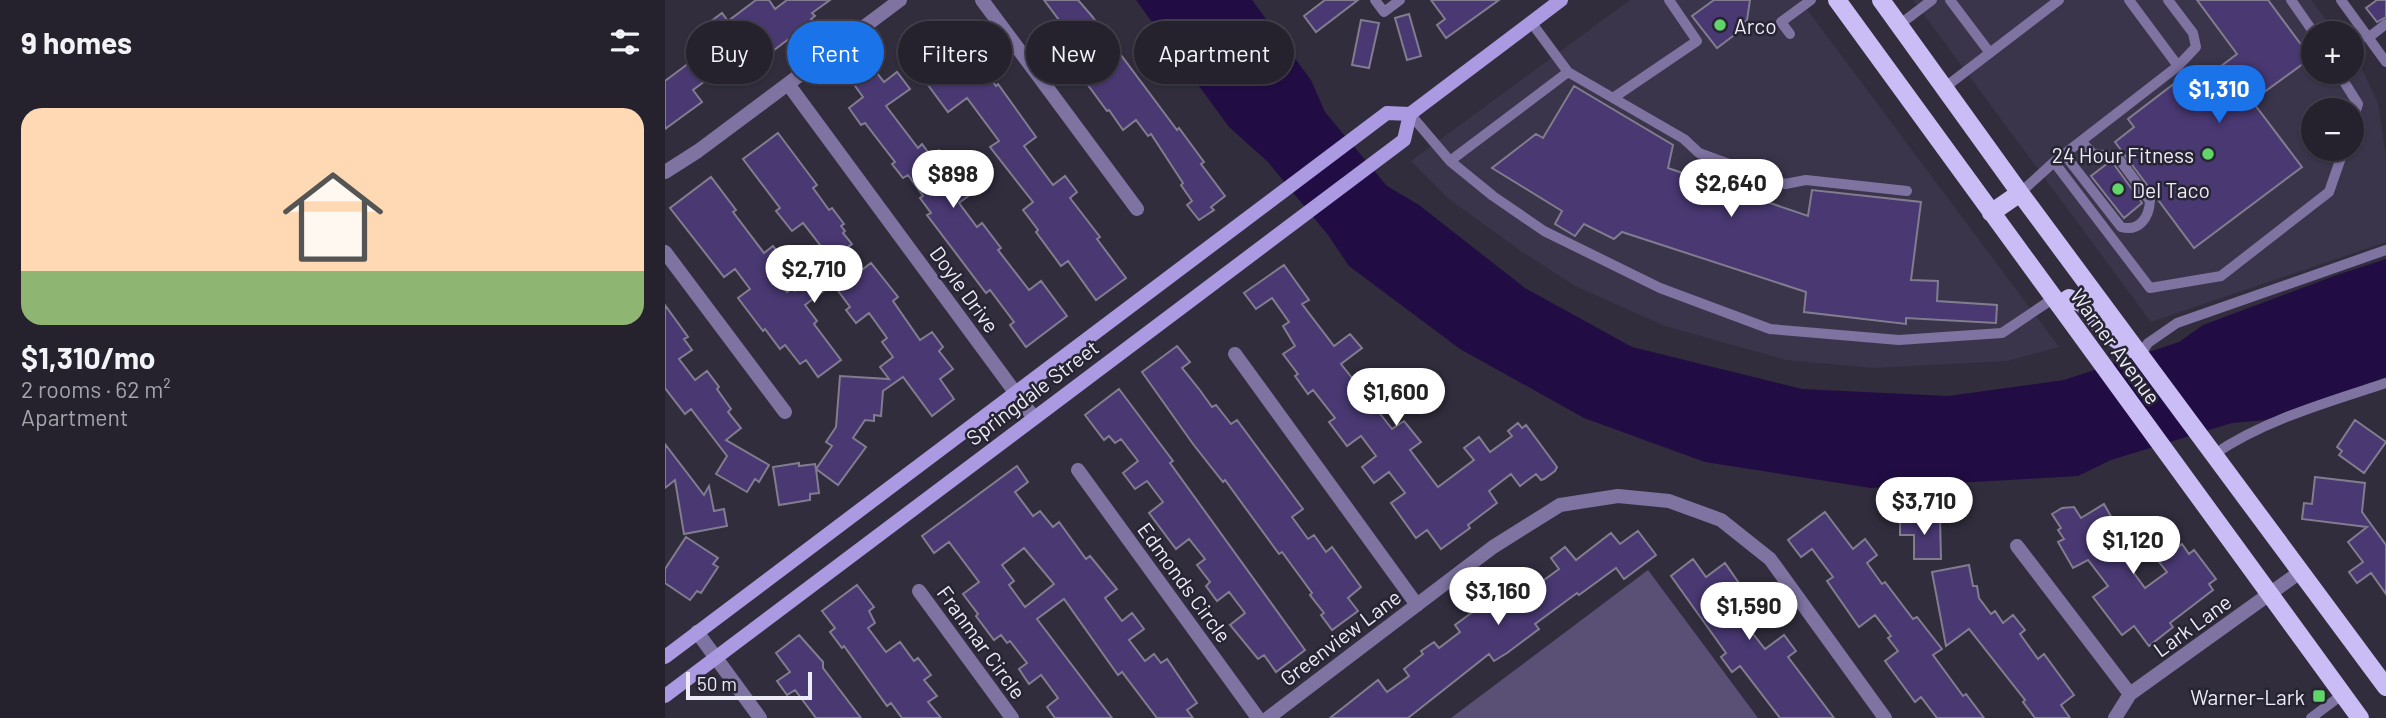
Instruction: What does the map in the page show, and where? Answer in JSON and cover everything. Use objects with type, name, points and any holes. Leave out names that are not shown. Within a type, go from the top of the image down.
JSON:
[{"type":"main road","name":"Springdale Street","points":[[665,696],[1404,139],[1410,114],[1561,0]]},
{"type":"main road","name":"Warner Avenue","points":[[1837,0],[2360,718]]},
{"type":"main road","name":"Warner Avenue","points":[[1881,0],[2020,194],[2386,687]]},
{"type":"main road","name":"Springdale Street","points":[[665,657],[1387,113],[1410,114]]},
{"type":"main road","points":[[1991,213],[2020,194]]},
{"type":"main road","points":[[2056,302],[2069,298],[2083,303],[2106,333],[2141,354]]},
{"type":"street","points":[[871,21],[899,0]]},
{"type":"street","points":[[982,0],[1137,209]]},
{"type":"street","points":[[665,172],[698,151],[787,84]]},
{"type":"street","name":"Doyle Drive","points":[[789,84],[1034,418]]},
{"type":"street","points":[[665,252],[785,412]]},
{"type":"street","points":[[1235,354],[1417,605]]},
{"type":"street","name":"Edmonds Circle","points":[[1078,470],[1258,718]]},
{"type":"street","name":"Greenview Lane","points":[[1268,718],[1493,547],[1560,505],[1618,496],[1669,500],[1721,520],[1770,559],[1885,718]]},
{"type":"street","points":[[2017,546],[2130,694]]},
{"type":"street","name":"Lark Lane","points":[[2115,718],[2130,694],[2299,572]]},
{"type":"street","name":"Franmar Circle","points":[[919,591],[1012,718]]},
{"type":"street","points":[[698,632],[760,718]]},
{"type":"lane","points":[[1375,0],[1384,12],[1400,0]]},
{"type":"lane","points":[[1613,98],[1697,41],[1669,0]]},
{"type":"lane","points":[[1790,34],[1781,22],[1811,0]]},
{"type":"lane","points":[[1899,25],[1932,0]]},
{"type":"lane","points":[[1950,0],[1990,53]]},
{"type":"lane","points":[[1944,88],[2059,0]]},
{"type":"lane","points":[[2129,0],[2178,66]]},
{"type":"lane","points":[[2020,194],[2054,162],[2178,66],[2196,47],[2193,33],[2168,0]]},
{"type":"lane","points":[[2291,0],[2305,21]]},
{"type":"lane","points":[[2340,0],[2386,62]]},
{"type":"lane","points":[[1531,22],[1568,72],[1684,139],[1699,153],[1785,184],[1806,180],[1907,191]]},
{"type":"lane","points":[[2368,38],[2386,24]]},
{"type":"lane","points":[[1450,161],[1568,72]]},
{"type":"lane","points":[[1410,114],[1450,161],[1493,196],[1544,231],[1660,288],[1770,330],[1899,340],[2002,333],[2056,302]]},
{"type":"lane","points":[[2064,154],[2121,227],[2127,229],[2137,226],[2146,218],[2150,201],[2117,156],[2093,154],[2081,141]]},
{"type":"lane","points":[[2054,162],[2150,288],[2221,276],[2329,192],[2339,161]]},
{"type":"lane","points":[[2141,354],[2148,343],[2177,323],[2386,250]]},
{"type":"lane","points":[[2213,455],[2235,440],[2331,401],[2386,383]]},
{"type":"lane","points":[[2311,718],[2343,694]]},
{"type":"shaded area","points":[[1136,0],[1252,0],[1267,21],[1151,21]]},
{"type":"shaded area","points":[[1630,0],[1800,0],[2059,347],[2008,361],[1873,368],[1786,360],[1665,326],[1575,286],[1521,251],[1449,199],[1411,161]]},
{"type":"shaded area","points":[[1913,0],[2311,0],[2327,21],[2301,21],[2301,84],[2364,84],[2364,73],[2378,103],[2386,157],[2386,242],[2151,322]]},
{"type":"shaded area","points":[[1294,57],[1311,80],[1325,112],[1387,186],[1419,205],[1525,288],[1632,347],[1802,389],[1948,396],[2064,380],[2179,342],[2203,325],[2386,259],[2386,377],[2266,420],[2232,423],[2111,460],[2078,476],[1871,488],[1705,462],[1584,418],[1460,349],[1349,266],[1328,235],[1268,162],[1229,127],[1198,84],[1294,84]]},
{"type":"shaded area","points":[[1648,570],[1758,718],[1451,718]]},
{"type":"building","points":[[756,0],[769,0],[775,9],[787,0],[830,0],[812,13],[815,16],[811,19],[813,21],[787,21],[787,40],[773,51],[773,21],[728,21]]},
{"type":"building","points":[[1044,0],[1078,0],[1095,21],[1060,21]]},
{"type":"building","points":[[1325,0],[1358,0],[1316,32],[1304,16]]},
{"type":"building","points":[[1431,0],[1499,0],[1446,38],[1437,25],[1445,19]]},
{"type":"building","name":"Arco","points":[[1714,0],[1750,0],[1747,20],[1735,29],[1733,36],[1717,48],[1692,16]]},
{"type":"building","name":"24 Hour Fitness","points":[[2197,0],[2268,0],[2301,45],[2301,65],[2252,101],[2302,167],[2194,248],[2115,142],[2134,127],[2128,119],[2192,70],[2201,81],[2237,54]]},
{"type":"building","points":[[2377,0],[2386,0],[2386,17],[2377,22],[2366,8]]},
{"type":"building","points":[[722,13],[728,21],[711,21]]},
{"type":"building","points":[[1409,14],[1421,56],[1407,60],[1395,18]]},
{"type":"building","points":[[1361,20],[1379,23],[1369,68],[1352,65]]},
{"type":"building","points":[[1120,54],[1134,72],[1134,84],[1143,84],[1177,130],[1179,128],[1225,196],[1211,207],[1214,210],[1199,220],[1187,205],[1192,201],[1181,185],[1183,183],[1151,134],[1148,136],[1136,120],[1123,130],[1109,110],[1107,111],[1087,84],[1120,84]]},
{"type":"building","points":[[686,65],[686,84],[701,84],[693,90],[702,102],[665,129],[665,81]]},
{"type":"building","points":[[897,72],[898,84],[906,84],[910,89],[886,106],[918,148],[922,144],[931,156],[939,150],[945,157],[949,154],[957,165],[952,169],[971,194],[959,203],[977,227],[982,223],[1001,248],[998,250],[1029,290],[1041,281],[1067,316],[1026,347],[1010,325],[1014,322],[990,290],[986,293],[927,215],[931,213],[920,198],[923,196],[908,175],[903,178],[892,164],[895,162],[865,123],[861,125],[849,108],[863,97],[854,84],[884,84]]},
{"type":"building","points":[[927,84],[998,84],[1036,137],[1024,146],[1053,185],[1065,176],[1077,192],[1070,198],[1100,237],[1097,239],[1126,278],[1096,300],[1068,261],[1061,266],[1036,232],[1038,230],[1023,210],[1033,202],[990,147],[999,141],[967,98],[948,112]]},
{"type":"building","points":[[1574,86],[1673,145],[1668,168],[1808,216],[1812,190],[1921,202],[1911,280],[1938,281],[1937,301],[1997,305],[1996,323],[1906,318],[1906,324],[1804,312],[1806,292],[1622,232],[1614,239],[1584,224],[1575,236],[1555,224],[1562,211],[1492,168],[1536,134],[1543,138]]},
{"type":"building","points":[[778,133],[817,185],[813,188],[829,210],[832,208],[844,224],[841,226],[845,231],[843,233],[852,244],[843,251],[859,272],[871,263],[898,297],[893,301],[920,340],[932,332],[943,347],[939,351],[953,369],[940,379],[954,399],[932,416],[903,377],[883,391],[881,416],[874,415],[874,421],[865,420],[853,438],[866,447],[838,485],[816,469],[832,446],[826,442],[836,427],[840,376],[889,379],[880,367],[893,357],[882,342],[887,338],[869,313],[856,323],[846,310],[850,307],[833,284],[805,305],[817,321],[814,324],[841,360],[818,377],[806,360],[800,364],[785,345],[780,349],[765,329],[763,331],[738,298],[750,289],[735,269],[724,277],[670,208],[711,177],[764,253],[773,246],[785,262],[772,271],[787,292],[792,288],[795,291],[826,267],[813,249],[820,245],[803,223],[792,231],[776,211],[780,208],[743,159]]},
{"type":"building","name":"Del Taco","points":[[2108,163],[2113,163],[2142,203],[2124,218],[2091,176]]},
{"type":"building","points":[[1284,265],[1309,300],[1302,304],[1334,346],[1350,334],[1362,348],[1341,364],[1360,388],[1366,384],[1377,398],[1371,402],[1392,429],[1404,421],[1421,442],[1410,450],[1438,487],[1474,460],[1464,448],[1479,437],[1490,452],[1512,436],[1508,431],[1518,423],[1522,428],[1526,425],[1557,467],[1555,471],[1541,480],[1536,474],[1520,486],[1511,474],[1489,491],[1497,503],[1468,525],[1470,528],[1441,549],[1427,530],[1416,538],[1391,503],[1405,493],[1389,472],[1374,483],[1362,467],[1376,456],[1361,436],[1347,446],[1329,422],[1335,418],[1313,390],[1308,394],[1295,376],[1298,374],[1283,354],[1295,346],[1283,326],[1289,322],[1272,298],[1256,309],[1244,293]]},
{"type":"building","points":[[665,305],[688,337],[684,339],[692,350],[679,359],[695,380],[707,371],[731,409],[728,412],[741,428],[726,440],[769,465],[759,482],[755,479],[747,492],[716,474],[727,456],[691,409],[685,414],[665,388]]},
{"type":"building","points":[[1177,346],[1190,362],[1182,368],[1212,407],[1216,405],[1231,424],[1237,420],[1303,509],[1292,517],[1308,539],[1314,535],[1326,552],[1332,547],[1361,587],[1348,598],[1358,611],[1332,630],[1321,615],[1324,613],[1310,595],[1312,593],[1282,552],[1279,554],[1225,480],[1223,482],[1193,444],[1142,372]]},
{"type":"building","points":[[1119,389],[1173,461],[1170,463],[1305,650],[1276,672],[1264,655],[1258,659],[1230,625],[1245,613],[1229,592],[1217,601],[1206,586],[1210,582],[1197,565],[1205,559],[1189,539],[1176,549],[1149,513],[1163,502],[1147,481],[1135,489],[1123,473],[1138,461],[1121,439],[1115,443],[1109,436],[1104,440],[1085,415]]},
{"type":"building","points":[[2355,420],[2386,442],[2364,473],[2339,455],[2342,451],[2337,447]]},
{"type":"building","points":[[665,444],[704,495],[709,486],[714,511],[724,509],[727,526],[684,534],[675,480],[665,488]]},
{"type":"building","points":[[799,463],[799,466],[815,464],[819,493],[810,494],[810,500],[779,505],[773,467]]},
{"type":"building","points":[[1017,466],[1028,482],[1015,492],[1033,516],[1040,511],[1053,527],[1059,522],[1086,559],[1090,556],[1117,589],[1105,598],[1122,621],[1132,613],[1144,629],[1129,640],[1145,661],[1154,654],[1161,663],[1167,659],[1197,703],[1187,710],[1193,718],[1157,718],[1122,672],[1118,675],[1064,599],[1037,619],[1112,718],[1055,718],[1047,707],[1058,698],[1041,675],[1029,684],[1019,669],[1027,663],[1010,641],[1007,643],[1001,635],[994,640],[963,594],[979,582],[949,542],[934,553],[922,536]],"holes":[[[1024,548],[1054,584],[1025,607],[1009,585],[1014,581],[1002,565]]]},
{"type":"building","points":[[2315,477],[2365,483],[2362,512],[2386,545],[2386,594],[2371,573],[2357,583],[2349,572],[2363,562],[2348,542],[2367,527],[2302,519],[2304,503],[2312,504]]},
{"type":"building","points":[[2104,504],[2117,527],[2105,534],[2145,588],[2167,572],[2159,562],[2182,544],[2189,554],[2194,550],[2216,579],[2209,584],[2213,590],[2170,623],[2173,627],[2149,646],[2134,626],[2122,635],[2093,597],[2108,586],[2088,560],[2073,568],[2058,542],[2064,539],[2052,514],[2062,508],[2074,507],[2081,518]]},
{"type":"building","points":[[1825,512],[1853,549],[1865,539],[1877,555],[1867,563],[1882,584],[1885,582],[1913,619],[1917,617],[1942,649],[1933,655],[1963,696],[1966,694],[1984,718],[1937,718],[1921,697],[1915,702],[1885,661],[1898,651],[1888,638],[1891,636],[1875,615],[1859,627],[1827,581],[1833,577],[1812,549],[1801,557],[1788,540]]},
{"type":"building","points":[[1900,519],[1940,519],[1941,559],[1914,559],[1914,535],[1900,535]]},
{"type":"building","points":[[1638,531],[1656,555],[1624,579],[1616,568],[1579,595],[1577,593],[1535,624],[1539,629],[1507,653],[1494,661],[1489,654],[1408,718],[1330,718],[1378,680],[1387,692],[1409,676],[1404,669],[1423,654],[1421,651],[1434,642],[1439,648],[1460,632],[1455,625],[1527,572],[1537,585],[1559,569],[1551,558],[1565,547],[1576,560],[1611,533],[1620,544]]},
{"type":"building","points":[[686,537],[718,558],[713,564],[718,567],[701,593],[697,591],[690,600],[665,583],[665,569]]},
{"type":"building","points":[[1693,559],[1706,577],[1725,563],[1741,586],[1745,583],[1755,598],[1736,612],[1765,649],[1784,635],[1796,651],[1788,657],[1834,718],[1780,718],[1740,666],[1732,672],[1721,657],[1726,653],[1671,576]]},
{"type":"building","points":[[1969,565],[1973,586],[1977,586],[1979,598],[1991,614],[1995,611],[2003,623],[2013,615],[2025,630],[2020,634],[2038,659],[2044,654],[2074,695],[2061,705],[2070,718],[2035,718],[2023,702],[2025,700],[1969,629],[1946,646],[1932,572]]},
{"type":"building","points":[[857,585],[874,607],[869,611],[875,623],[868,628],[886,652],[900,642],[914,661],[918,658],[931,675],[924,680],[937,696],[928,702],[941,718],[902,718],[891,703],[887,706],[844,646],[842,648],[830,632],[835,628],[822,611]]},
{"type":"building","points":[[799,635],[823,662],[823,668],[861,718],[816,718],[795,690],[787,695],[777,681],[790,672],[776,653]]},
{"type":"place","name":"Arco","points":[[1720,25]]},
{"type":"place","name":"24 Hour Fitness","points":[[2208,154]]},
{"type":"place","name":"Del Taco","points":[[2118,189]]},
{"type":"place","name":"Warner-Lark","points":[[2319,696]]}]
